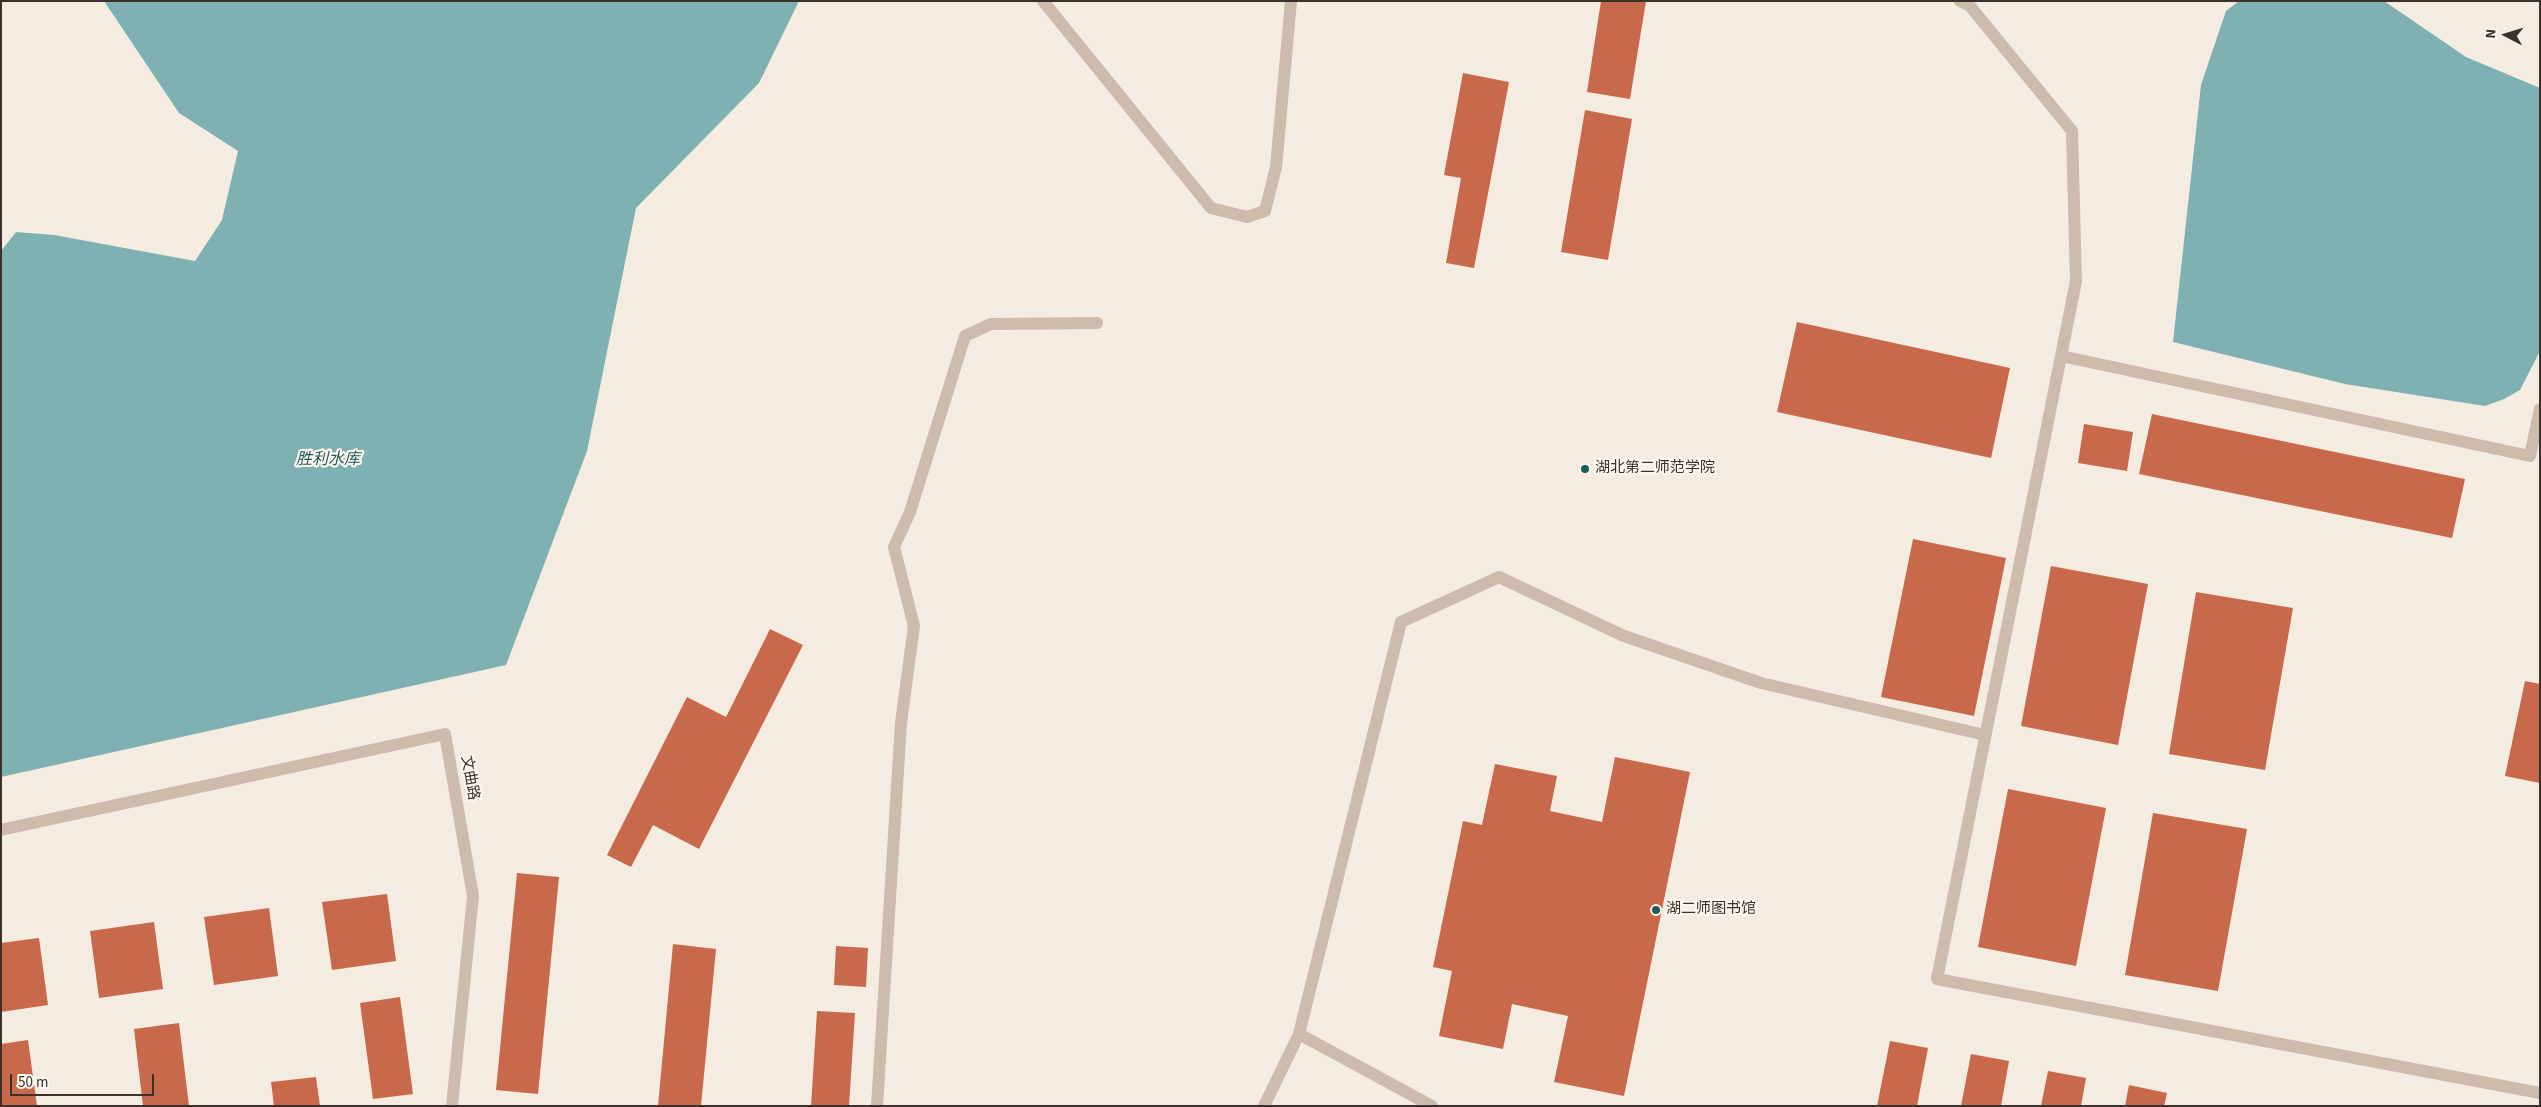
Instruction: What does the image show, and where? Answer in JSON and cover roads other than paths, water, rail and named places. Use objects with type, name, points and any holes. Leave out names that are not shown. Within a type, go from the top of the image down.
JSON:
[{"type":"street","points":[[1043,1],[1211,208],[1246,216],[1265,211],[1276,167],[1291,1]]},
{"type":"street","points":[[1960,1],[1970,6],[2072,131],[2076,281],[1937,979],[2540,1093]]},
{"type":"street","points":[[877,1106],[901,723],[914,626],[894,547],[910,512],[965,336],[991,324],[1097,322]]},
{"type":"street","points":[[2061,356],[2530,456],[2540,409]]},
{"type":"street","points":[[1264,1106],[1299,1034],[1401,622],[1499,578],[1624,636],[1761,683],[1985,735]]},
{"type":"street","name":"文曲路","points":[[1,830],[445,734],[473,896],[452,1106]]},
{"type":"street","points":[[1299,1034],[1432,1106]]},
{"type":"water","name":"胜利水库","points":[[104,1],[799,1],[759,83],[636,208],[587,451],[506,665],[1,777],[1,251],[16,232],[54,235],[195,261],[222,220],[238,151],[179,113]]},
{"type":"water","points":[[2239,1],[2384,1],[2466,57],[2540,88],[2540,351],[2520,390],[2504,399],[2485,406],[2345,384],[2173,342],[2201,85],[2226,11]]},
{"type":"place","name":"湖北第二师范学院","points":[[1585,469]]},
{"type":"place","name":"湖二师图书馆","points":[[1656,910]]}]
